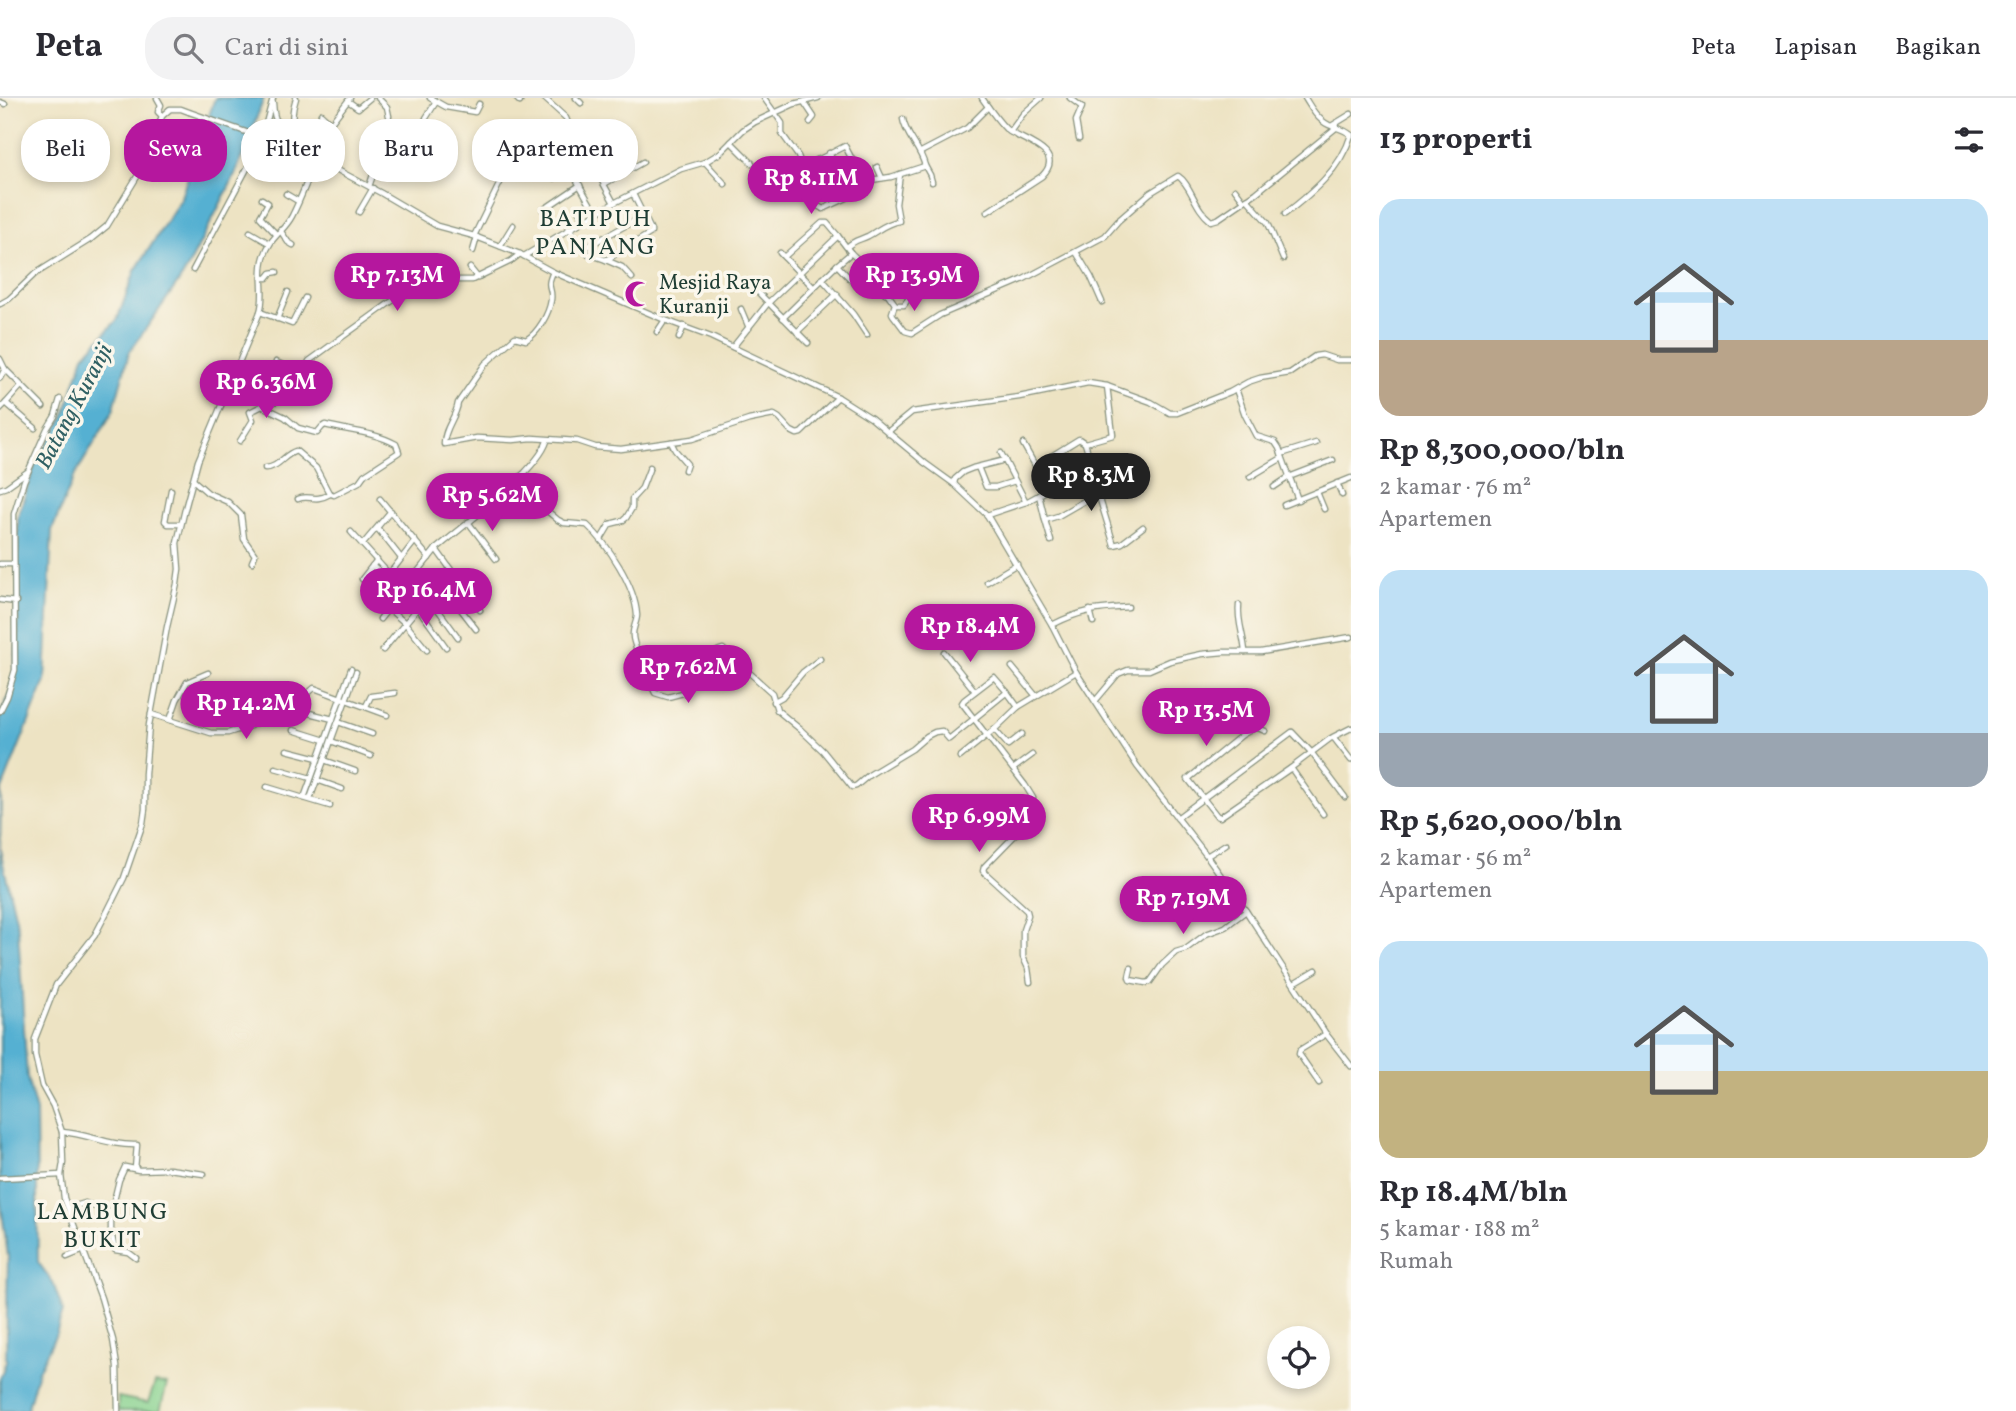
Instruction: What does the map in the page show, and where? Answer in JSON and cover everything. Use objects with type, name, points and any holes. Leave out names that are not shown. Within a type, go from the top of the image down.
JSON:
[{"type":"street","points":[[157,98],[161,105],[158,112],[162,116]]},
{"type":"street","points":[[292,119],[296,98]]},
{"type":"street","points":[[334,119],[349,100],[358,108],[370,98]]},
{"type":"street","points":[[378,98],[388,109],[389,116]]},
{"type":"street","points":[[430,98],[453,109],[475,112],[479,104]]},
{"type":"street","points":[[472,251],[515,152],[568,123],[544,98]]},
{"type":"street","points":[[764,98],[783,125],[782,134],[798,156],[817,206],[823,209],[866,187],[871,180],[925,166]]},
{"type":"street","points":[[240,442],[253,420],[250,412],[288,398],[294,393],[309,361],[395,299],[441,280],[466,281],[478,278],[614,203],[681,169],[705,162],[720,153],[748,126],[793,104],[818,98]]},
{"type":"street","points":[[982,98],[1006,129],[1037,145],[1047,157],[1048,166],[1042,176],[987,212]]},
{"type":"street","points":[[1010,132],[1019,119],[1041,98]]},
{"type":"street","points":[[1070,98],[1082,107],[1076,121],[1079,139]]},
{"type":"street","points":[[1285,214],[1307,197],[1341,160],[1351,135],[1319,117],[1305,98]]},
{"type":"street","points":[[273,99],[275,119]]},
{"type":"street","points":[[193,270],[251,161],[263,134],[273,99]]},
{"type":"street","points":[[807,100],[814,117],[810,122]]},
{"type":"street","points":[[426,118],[436,102]]},
{"type":"street","points":[[921,152],[964,130],[988,107]]},
{"type":"street","points":[[1,304],[34,274],[107,226],[146,162],[162,116],[170,109],[189,112],[241,130]]},
{"type":"street","points":[[321,114],[327,119]]},
{"type":"street","points":[[895,304],[893,315],[905,331],[912,333],[940,315],[1022,280],[1105,236],[1150,193],[1178,176],[1185,181],[1200,211],[1211,220],[1218,219],[1246,200],[1351,114]]},
{"type":"street","points":[[903,119],[921,152],[932,183]]},
{"type":"street","points":[[731,142],[752,163]]},
{"type":"street","points":[[787,172],[844,146],[866,187]]},
{"type":"street","points":[[829,153],[851,196]]},
{"type":"street","points":[[816,160],[836,202]]},
{"type":"street","points":[[614,203],[604,184],[643,162]]},
{"type":"street","points":[[705,162],[725,184]]},
{"type":"street","points":[[877,167],[882,178]]},
{"type":"street","points":[[345,174],[437,226],[476,237],[522,255],[553,272],[733,347],[838,397],[853,405],[954,484],[987,515],[1052,625],[1076,672],[1138,766],[1208,856],[1326,1034],[1351,1066]]},
{"type":"street","points":[[847,247],[885,225],[900,221],[896,204],[900,174]]},
{"type":"street","points":[[118,1411],[117,1366],[113,1340],[65,1198],[61,1175],[62,1132],[54,1106],[42,1086],[35,1055],[35,1039],[57,985],[99,928],[130,861],[145,816],[145,774],[151,714],[178,576],[178,524],[198,461],[260,312],[263,297],[262,263],[270,243],[292,216],[305,182]]},
{"type":"street","points":[[359,212],[373,182]]},
{"type":"street","points":[[578,182],[596,214]]},
{"type":"street","points":[[543,210],[580,185]]},
{"type":"street","points":[[1235,189],[1268,223],[1283,259]]},
{"type":"street","points":[[286,194],[298,201]]},
{"type":"street","points":[[607,260],[651,233],[633,194]]},
{"type":"street","points":[[262,199],[268,204],[260,217],[293,246]]},
{"type":"street","points":[[577,208],[584,220]]},
{"type":"street","points":[[583,249],[643,216]]},
{"type":"street","points":[[814,288],[782,255],[822,223],[827,223],[851,253],[874,275],[895,304],[904,305],[919,283]]},
{"type":"street","points":[[500,246],[513,225]]},
{"type":"street","points":[[569,228],[586,253],[622,267],[632,278]]},
{"type":"street","points":[[250,232],[270,243]]},
{"type":"street","points":[[733,347],[768,303],[838,236]]},
{"type":"street","points":[[1076,252],[1102,302]]},
{"type":"street","points":[[783,318],[851,253]]},
{"type":"street","points":[[885,293],[902,269],[913,262],[921,262]]},
{"type":"street","points":[[837,265],[857,286]]},
{"type":"street","points":[[470,268],[478,278]]},
{"type":"street","points":[[262,278],[276,272]]},
{"type":"street","points":[[553,272],[548,285],[551,302],[536,331],[526,340],[515,337],[485,364],[457,403],[456,411],[445,431],[444,444],[477,438],[531,438],[577,441],[614,450],[692,439],[768,416],[779,418],[797,435],[838,397]]},
{"type":"street","points":[[822,279],[837,294],[867,335]]},
{"type":"street","points":[[756,290],[807,343]]},
{"type":"street","points":[[277,319],[288,292]]},
{"type":"street","points":[[797,332],[837,294]]},
{"type":"street","points":[[260,312],[292,324],[304,298]]},
{"type":"street","points":[[741,309],[749,328]]},
{"type":"street","points":[[657,332],[665,320]]},
{"type":"street","points":[[679,338],[684,326]]},
{"type":"street","points":[[889,433],[904,416],[912,412],[1019,397],[1088,383],[1107,386],[1151,402],[1170,413],[1177,413],[1260,378],[1290,373],[1315,356],[1351,360]]},
{"type":"street","points":[[0,359],[5,369],[43,407]]},
{"type":"street","points":[[276,362],[303,374]]},
{"type":"street","points":[[237,368],[253,374],[260,387],[288,398]]},
{"type":"street","points":[[0,378],[5,369]]},
{"type":"street","points":[[299,383],[306,389]]},
{"type":"street","points":[[0,410],[21,386]]},
{"type":"street","points":[[1085,443],[1113,435],[1107,386]]},
{"type":"street","points":[[1236,389],[1256,436],[1275,442],[1298,500]]},
{"type":"street","points":[[0,711],[15,670],[14,514],[28,471],[61,399]]},
{"type":"street","points":[[6,403],[35,428]]},
{"type":"street","points":[[262,406],[285,416],[301,429],[318,433],[325,425],[367,433],[385,438],[396,444],[398,449],[397,454],[359,482],[334,495],[330,494],[318,500],[302,497],[298,499]]},
{"type":"street","points":[[1036,467],[1079,439],[1085,443],[1114,545],[1122,543],[1143,527]]},
{"type":"street","points":[[380,619],[436,549],[522,475],[544,450],[547,440]]},
{"type":"street","points":[[671,442],[688,464],[685,470]]},
{"type":"street","points":[[1250,477],[1282,456],[1317,443]]},
{"type":"street","points":[[1023,444],[1046,491]]},
{"type":"street","points":[[265,468],[277,465],[296,451],[316,468],[330,494]]},
{"type":"street","points":[[1001,453],[1026,502]]},
{"type":"street","points":[[954,484],[958,475],[1005,460]]},
{"type":"street","points":[[1273,487],[1289,477],[1333,460]]},
{"type":"street","points":[[987,515],[1026,502],[1092,466]]},
{"type":"street","points":[[601,538],[610,524],[626,518],[632,508],[633,498],[642,488],[650,467]]},
{"type":"street","points":[[978,467],[986,487],[1015,481]]},
{"type":"street","points":[[0,489],[28,471]]},
{"type":"street","points":[[522,475],[532,498],[564,523],[587,525],[609,549],[631,593],[637,616],[633,639],[654,692],[668,696],[683,693],[695,673],[716,651],[723,649],[772,693],[776,710],[823,751],[853,787],[912,749],[927,736],[940,731],[949,740],[1007,692]]},
{"type":"street","points":[[1284,505],[1351,478]]},
{"type":"street","points":[[193,480],[208,493],[229,502],[241,515],[244,539],[256,556],[252,562]]},
{"type":"street","points":[[1337,484],[1342,495]]},
{"type":"street","points":[[171,490],[164,518],[167,523],[178,524]]},
{"type":"street","points":[[1317,492],[1324,509]]},
{"type":"street","points":[[1045,520],[1058,516],[1098,493]]},
{"type":"street","points":[[1039,495],[1051,541]]},
{"type":"street","points":[[380,499],[429,558]]},
{"type":"street","points":[[363,544],[391,512]]},
{"type":"street","points":[[468,522],[496,559]]},
{"type":"street","points":[[378,528],[401,558]]},
{"type":"street","points":[[351,532],[388,575]]},
{"type":"street","points":[[370,599],[415,541]]},
{"type":"street","points":[[436,549],[480,610]]},
{"type":"street","points":[[362,579],[377,560]]},
{"type":"street","points":[[0,564],[14,564]]},
{"type":"street","points":[[987,582],[1017,564]]},
{"type":"street","points":[[372,566],[388,575]]},
{"type":"street","points":[[383,650],[450,569]]},
{"type":"street","points":[[439,581],[476,629]]},
{"type":"street","points":[[428,596],[458,637]]},
{"type":"street","points":[[0,600],[16,602]]},
{"type":"street","points":[[1239,605],[1238,616],[1245,638],[1245,652]]},
{"type":"street","points":[[1052,625],[1090,610],[1128,607]]},
{"type":"street","points":[[418,608],[446,647]]},
{"type":"street","points":[[389,609],[405,623],[427,650]]},
{"type":"street","points":[[1090,610],[1093,622]]},
{"type":"street","points":[[1096,700],[1118,674],[1124,671],[1149,670],[1170,661],[1202,654],[1261,652],[1351,637]]},
{"type":"street","points":[[944,652],[975,691]]},
{"type":"street","points":[[773,702],[820,659]]},
{"type":"street","points":[[1012,667],[1036,696]]},
{"type":"street","points":[[307,798],[354,671]]},
{"type":"street","points":[[960,757],[1018,707],[1076,672]]},
{"type":"street","points":[[170,720],[187,682],[208,674]]},
{"type":"street","points":[[1018,707],[994,677],[962,703],[1033,798],[1018,810],[1023,827],[983,871],[1027,911],[1023,930],[1023,957],[1030,982]]},
{"type":"street","points":[[151,714],[211,733],[228,733],[295,705],[314,688],[387,715]]},
{"type":"street","points":[[366,706],[371,696],[395,693]]},
{"type":"street","points":[[309,713],[372,734]]},
{"type":"street","points":[[1265,731],[1256,727],[1242,734],[1188,779],[1215,815],[1220,817],[1311,751],[1351,728]]},
{"type":"street","points":[[994,729],[1008,745]]},
{"type":"street","points":[[293,730],[371,756]]},
{"type":"street","points":[[1177,818],[1292,732],[1311,751],[1345,797]]},
{"type":"street","points":[[1000,753],[1022,734]]},
{"type":"street","points":[[1331,738],[1334,738],[1351,761]]},
{"type":"street","points":[[287,750],[355,771]]},
{"type":"street","points":[[1013,769],[1032,755]]},
{"type":"street","points":[[275,768],[342,789]]},
{"type":"street","points":[[1291,768],[1323,814]]},
{"type":"street","points":[[267,787],[330,806]]},
{"type":"street","points":[[1208,856],[1226,844]]},
{"type":"street","points":[[1131,968],[1130,980],[1150,982],[1176,952],[1186,949],[1206,934],[1225,927],[1246,911]]},
{"type":"street","points":[[1294,983],[1316,970]]},
{"type":"street","points":[[1320,1083],[1299,1054],[1326,1034]]},
{"type":"street","points":[[62,1132],[81,1133],[115,1145],[136,1145],[135,1169]]},
{"type":"street","points":[[136,1258],[128,1252],[115,1250],[111,1232],[111,1213],[125,1167],[204,1174]]},
{"type":"street","points":[[0,1178],[61,1175]]},
{"type":"street","points":[[69,1208],[85,1203],[111,1213]]},
{"type":"street","points":[[67,1257],[84,1250]]},
{"type":"green space","points":[[155,1383],[167,1384],[160,1411],[118,1411],[118,1397],[148,1403]]},
{"type":"water","name":"Batang Kuranji","points":[[215,98],[264,98],[256,119],[241,119],[241,159],[235,175],[186,271],[129,353],[113,411],[74,477],[52,530],[45,681],[1,792],[0,850],[0,716],[13,685],[18,632],[18,516],[36,462],[64,417],[84,356],[117,320],[135,271],[180,200],[186,182],[227,182],[227,119],[208,119]]},
{"type":"water","points":[[0,850],[18,928],[27,1078],[36,1111],[38,1262],[53,1283],[63,1311],[56,1334],[38,1371],[27,1411],[0,1411],[0,1379],[6,1361],[8,1257],[0,1197]]},
{"type":"place","name":"Mesjid Raya Kuranji","points":[[638,294]]},
{"type":"district","name":"BATIPUH PANJANG","points":[[596,232]]},
{"type":"district","name":"LAMBUNG BUKIT","points":[[103,1225]]}]
